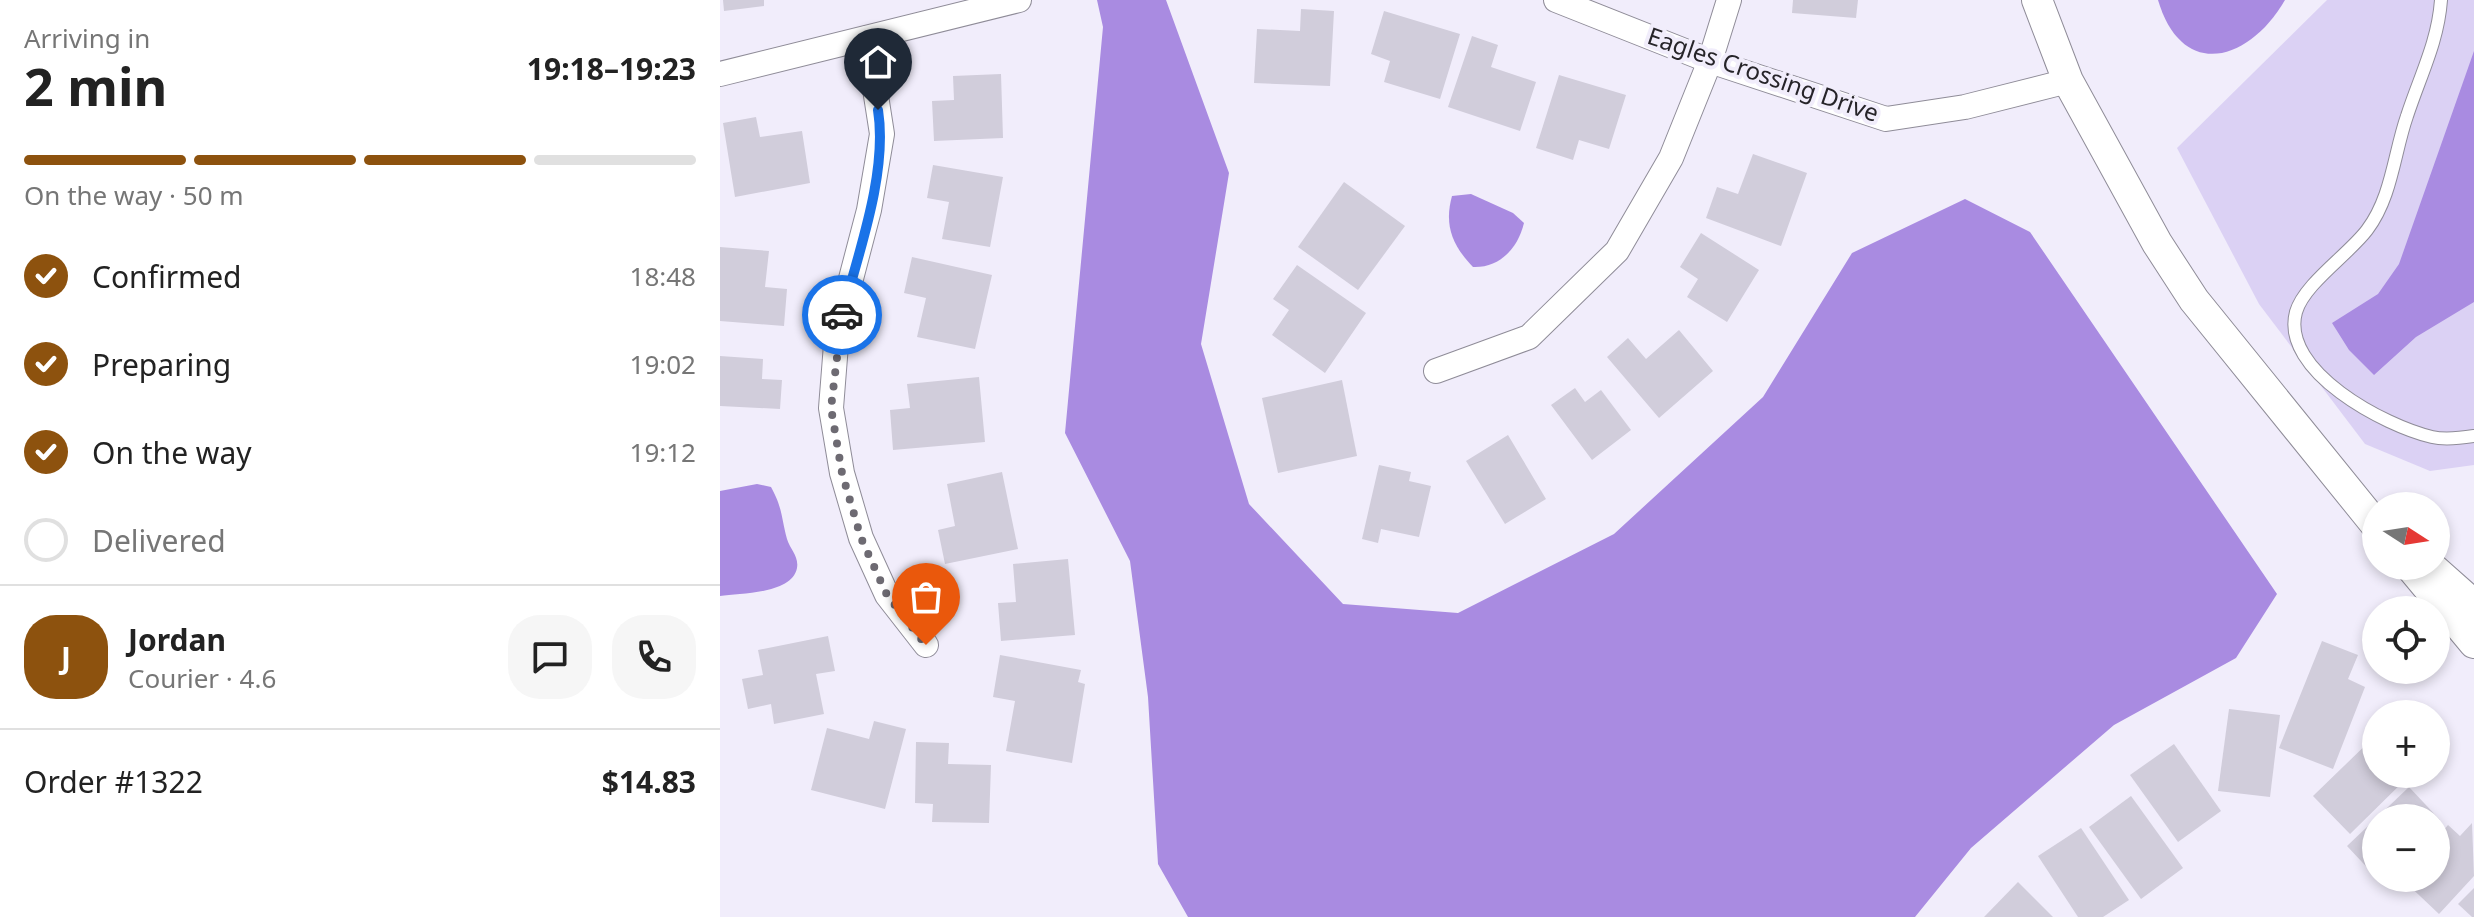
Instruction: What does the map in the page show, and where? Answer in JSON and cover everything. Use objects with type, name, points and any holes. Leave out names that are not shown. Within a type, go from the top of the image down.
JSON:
[{"type":"street","points":[[720,74],[1019,0]]},
{"type":"street","name":"Eagles Crossing Drive","points":[[1556,0],[1710,61],[1886,119],[1965,107],[2068,81]]},
{"type":"street","points":[[1436,371],[1529,337],[1617,251],[1671,158],[1710,61],[1729,0]]},
{"type":"street","points":[[2037,0],[2068,81],[2157,243],[2194,300],[2362,504]]},
{"type":"street","points":[[867,38],[882,134],[869,210],[837,332],[831,408],[842,473],[861,538],[887,595],[926,645]]},
{"type":"street","points":[[2422,580],[2474,643]]},
{"type":"street","points":[[2446,580],[2474,605]]},
{"type":"lane","points":[[2441,0],[2433,48],[2406,117],[2392,175],[2370,227],[2306,294],[2296,311],[2294,330],[2300,350],[2312,364],[2363,409],[2434,437],[2474,436]]},
{"type":"shaded area","points":[[1097,0],[1166,0],[1229,173],[1201,344],[1249,504],[1343,604],[1458,613],[1614,534],[1763,397],[1852,253],[1965,199],[2030,232],[2277,594],[2236,658],[2114,725],[1971,848],[1915,917],[1188,917],[1158,864],[1148,697],[1130,561],[1065,433],[1103,27]]},
{"type":"shaded area","points":[[2158,0],[2285,0],[2253,38],[2235,49],[2217,54],[2199,52],[2183,43],[2169,26]]},
{"type":"shaded area","points":[[2327,0],[2474,0],[2474,465],[2430,471],[2365,444],[2259,304],[2177,148]]},
{"type":"shaded area","points":[[2474,51],[2474,302],[2416,337],[2374,375],[2349,350],[2332,323],[2378,294],[2399,264]]},
{"type":"shaded area","points":[[1471,194],[1513,213],[1524,223],[1512,248],[1492,264],[1473,267],[1452,234],[1449,216],[1452,196]]},
{"type":"shaded area","points":[[757,484],[771,487],[775,495],[797,568],[793,577],[776,587],[720,596],[720,491]]},
{"type":"building","points":[[723,0],[764,0],[764,6],[724,11]]},
{"type":"building","points":[[1793,0],[1858,0],[1856,18],[1792,13]]},
{"type":"building","points":[[1301,9],[1334,11],[1330,86],[1254,83],[1257,29],[1300,31]]},
{"type":"building","points":[[1384,11],[1460,34],[1440,99],[1384,82],[1390,61],[1371,54]]},
{"type":"building","points":[[1472,36],[1498,45],[1491,67],[1536,82],[1520,131],[1448,107]]},
{"type":"building","points":[[1001,74],[1003,138],[934,141],[932,101],[954,100],[953,76]]},
{"type":"building","points":[[1559,75],[1626,95],[1609,149],[1579,140],[1573,160],[1536,148]]},
{"type":"building","points":[[756,117],[760,137],[802,131],[810,183],[735,197],[723,123]]},
{"type":"building","points":[[1753,154],[1807,173],[1781,246],[1706,218],[1717,187],[1738,194]]},
{"type":"building","points":[[933,165],[1003,177],[990,247],[942,239],[949,202],[927,198]]},
{"type":"building","points":[[1344,182],[1405,226],[1358,290],[1298,247]]},
{"type":"building","points":[[1701,233],[1759,270],[1727,322],[1687,297],[1698,279],[1680,267]]},
{"type":"building","points":[[720,247],[769,251],[765,287],[787,289],[784,326],[720,321]]},
{"type":"building","points":[[912,257],[992,275],[975,349],[917,337],[926,298],[904,293]]},
{"type":"building","points":[[1297,265],[1366,313],[1325,373],[1272,335],[1289,310],[1273,299]]},
{"type":"building","points":[[1679,330],[1713,371],[1659,418],[1607,357],[1628,338],[1646,359]]},
{"type":"building","points":[[720,356],[763,359],[762,379],[782,380],[780,409],[720,406]]},
{"type":"building","points":[[979,377],[985,442],[893,450],[890,410],[910,408],[907,384]]},
{"type":"building","points":[[1342,380],[1357,456],[1278,473],[1262,398]]},
{"type":"building","points":[[1575,388],[1585,402],[1601,390],[1631,430],[1592,460],[1551,405]]},
{"type":"building","points":[[1508,435],[1546,499],[1505,524],[1466,461]]},
{"type":"building","points":[[1379,465],[1411,472],[1409,481],[1431,486],[1419,537],[1381,529],[1378,543],[1362,539]]},
{"type":"building","points":[[1002,472],[1018,549],[945,564],[938,530],[955,526],[947,484]]},
{"type":"building","points":[[1068,559],[1075,635],[1001,641],[998,603],[1016,602],[1013,564]]},
{"type":"building","points":[[828,636],[835,671],[816,674],[824,714],[774,724],[771,704],[748,709],[742,679],[763,675],[758,650]]},
{"type":"building","points":[[2322,641],[2358,655],[2348,679],[2365,687],[2333,769],[2279,748]]},
{"type":"building","points":[[1000,655],[1081,670],[1078,682],[1085,684],[1072,763],[1006,751],[1015,701],[993,697]]},
{"type":"building","points":[[2229,709],[2280,715],[2270,797],[2218,791]]},
{"type":"building","points":[[874,721],[906,729],[885,809],[811,790],[827,728],[869,739]]},
{"type":"building","points":[[916,742],[949,743],[948,764],[991,765],[989,823],[932,822],[933,804],[915,803]]},
{"type":"building","points":[[2174,744],[2221,811],[2178,842],[2130,775]]},
{"type":"building","points":[[2362,749],[2362,788],[2397,788],[2380,804],[2362,804],[2362,822],[2350,834],[2313,796]]},
{"type":"building","points":[[2408,788],[2425,804],[2391,804]]},
{"type":"building","points":[[2131,796],[2183,868],[2141,899],[2089,827]]},
{"type":"building","points":[[2472,823],[2474,876],[2439,914],[2416,892],[2450,892],[2450,827],[2460,836]]},
{"type":"building","points":[[2081,828],[2129,900],[2103,917],[2078,917],[2038,856]]},
{"type":"building","points":[[2362,832],[2362,862],[2347,846]]},
{"type":"building","points":[[2018,882],[2053,917],[1984,917]]},
{"type":"building","points":[[2474,888],[2474,917],[2472,917],[2458,904]]},
{"type":"way so far","points":[[842,315],[837,332],[831,408],[842,473],[861,538],[887,595],[926,645]]},
{"type":"route","points":[[842,315],[869,210],[882,134],[878,110]]}]
